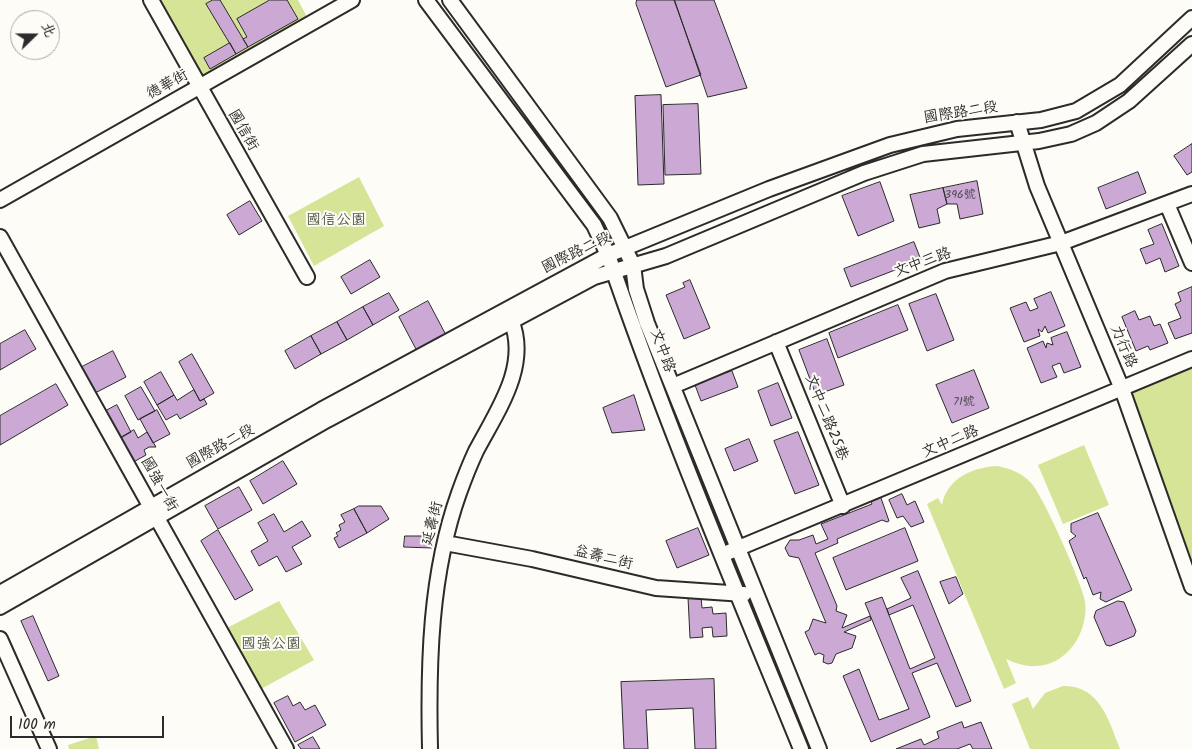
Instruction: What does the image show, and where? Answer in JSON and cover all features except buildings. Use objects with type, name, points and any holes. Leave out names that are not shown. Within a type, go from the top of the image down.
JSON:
[{"type":"street","name":"國信街","points":[[151,0],[306,277]]},
{"type":"street","name":"德華街","points":[[0,200],[352,0]]},
{"type":"street","name":"文中路","points":[[426,0],[594,226],[608,254],[675,436],[736,592],[801,749]]},
{"type":"street","name":"文中路","points":[[450,0],[610,218],[626,248],[633,265],[636,289],[647,323],[755,596],[819,749]]},
{"type":"street","name":"國際路二段","points":[[0,607],[329,405],[608,254],[769,189],[890,145],[957,129],[1041,120],[1076,111],[1101,98],[1120,85],[1192,18]]},
{"type":"street","name":"國際路二段","points":[[0,593],[588,279],[613,269],[666,256],[895,162],[949,149],[1022,142],[1071,134],[1096,123],[1129,101],[1192,44]]},
{"type":"street","name":"力行路","points":[[1017,122],[1022,142],[1061,243],[1122,389],[1192,587]]},
{"type":"street","name":"文中三路","points":[[673,386],[945,271],[1061,243],[1192,194]]},
{"type":"street","points":[[1167,204],[1192,263]]},
{"type":"street","name":"國強一街","points":[[0,237],[286,749]]},
{"type":"street","name":"延壽街","points":[[430,749],[431,644],[447,530],[469,466],[509,391],[517,334],[511,320]]},
{"type":"street","name":"文中二路25巷","points":[[776,342],[843,506]]},
{"type":"street","name":"文中二路","points":[[722,555],[1192,359]]},
{"type":"street","name":"益壽二街","points":[[445,543],[532,558],[656,588],[736,592],[755,596]]},
{"type":"street","points":[[0,639],[49,749]]},
{"type":"green space","points":[[157,0],[298,0],[307,17],[199,78]]},
{"type":"green space","name":"國信公園","points":[[359,177],[384,226],[314,266],[288,216]]},
{"type":"green space","points":[[1192,367],[1192,562],[1131,392]]},
{"type":"green space","points":[[1084,445],[1109,505],[1063,524],[1038,465]]},
{"type":"green space","points":[[998,466],[1020,474],[1037,491],[1053,521],[1085,601],[1084,624],[1080,634],[1067,653],[1058,660],[1032,666],[1006,659],[1016,683],[1004,689],[927,504],[938,498],[942,505],[949,488],[962,476],[979,469]]},
{"type":"green space","name":"國強公園","points":[[279,601],[314,660],[261,689],[227,628]]},
{"type":"green space","points":[[1063,686],[1076,687],[1086,691],[1094,698],[1107,716],[1120,749],[1030,749],[1012,704],[1028,697],[1033,709],[1045,693]]},
{"type":"green space","points":[[96,736],[99,749],[69,749],[68,745]]}]
